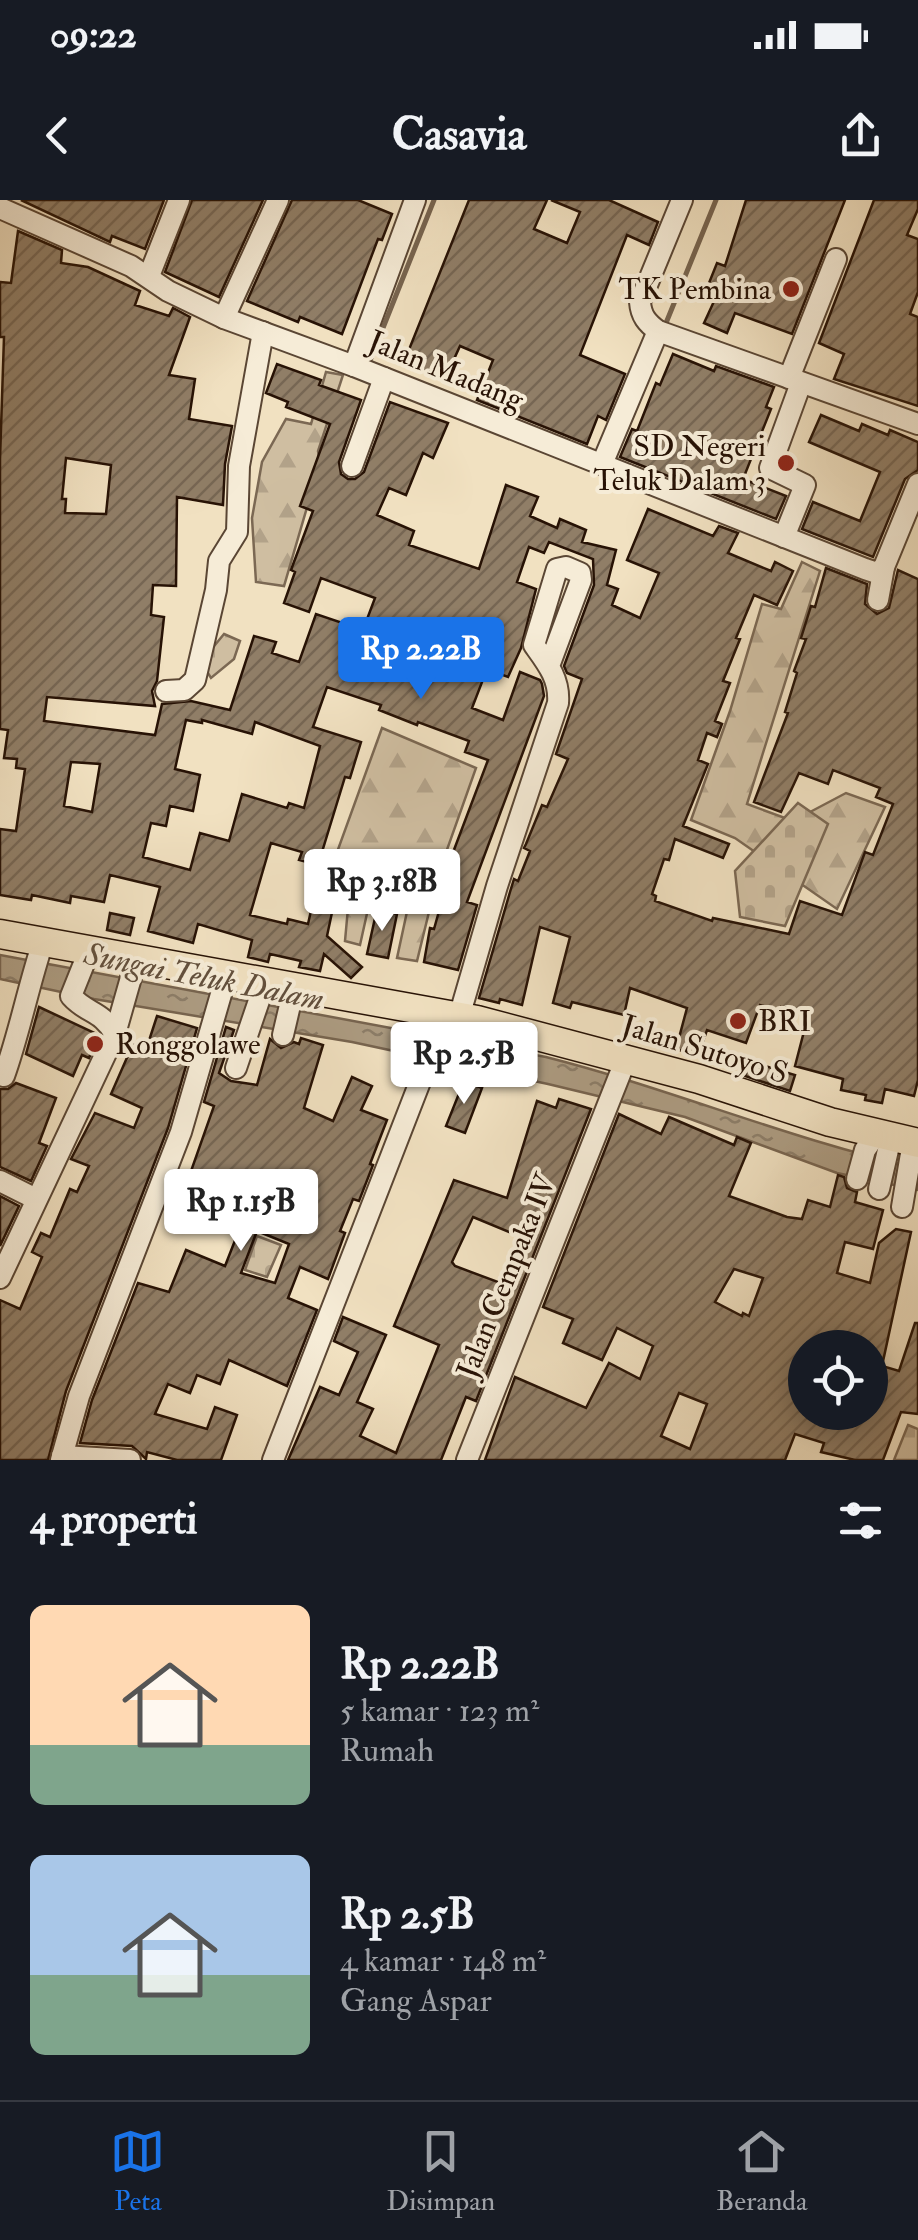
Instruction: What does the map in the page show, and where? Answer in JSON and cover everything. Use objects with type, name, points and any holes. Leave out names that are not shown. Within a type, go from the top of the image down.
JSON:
[{"type":"highway","name":"Jalan Sutoyo S","points":[[0,934],[41,950],[86,959],[447,1021],[623,1064],[894,1147]]},
{"type":"street","points":[[149,276],[178,204],[155,200]]},
{"type":"street","points":[[224,318],[278,200]]},
{"type":"street","points":[[354,366],[415,200]]},
{"type":"street","points":[[682,200],[640,302],[641,313],[658,331],[918,424]]},
{"type":"street","name":"Jalan Madang","points":[[0,208],[149,276],[168,291],[224,318],[784,537],[881,570]]},
{"type":"street","points":[[784,537],[805,485],[770,468],[836,259]]},
{"type":"street","points":[[602,464],[658,331]]},
{"type":"street","points":[[166,692],[184,690],[195,680],[219,561],[237,532],[240,466],[264,332]]},
{"type":"street","points":[[352,466],[384,378]]},
{"type":"street","points":[[878,600],[881,570],[901,541],[913,513],[918,484]]},
{"type":"street","points":[[272,1460],[497,886],[558,703],[557,683],[550,666]]},
{"type":"street","points":[[4,1076],[41,950]]},
{"type":"street","points":[[86,959],[71,996],[78,1005],[106,1018],[115,1034]]},
{"type":"street","points":[[0,1278],[115,1034],[134,968]]},
{"type":"street","points":[[130,1460],[62,1458],[79,1396],[181,1132],[225,985]]},
{"type":"street","points":[[236,1068],[262,992]]},
{"type":"street","points":[[283,1035],[292,996]]},
{"type":"street","name":"Jalan Cempaka IV","points":[[467,1460],[623,1064]]},
{"type":"street","points":[[857,1177],[894,1147]]},
{"type":"street","points":[[880,1186],[894,1147]]},
{"type":"street","points":[[894,1147],[903,1198]]},
{"type":"street","points":[[0,1181],[36,1200]]},
{"type":"green space","points":[[326,372],[343,375],[318,451],[320,463],[284,586],[256,582],[252,518],[262,462],[286,419],[311,424]]},
{"type":"green space","points":[[802,562],[820,571],[747,804],[793,821],[846,793],[885,807],[837,909],[735,838],[691,820],[730,711],[762,604],[781,609]]},
{"type":"green space","points":[[224,634],[240,641],[234,659],[211,678],[201,662]]},
{"type":"green space","points":[[382,728],[476,768],[438,875],[417,961],[397,958],[408,907],[370,900],[360,945],[345,941],[351,875],[332,866]]},
{"type":"green space","points":[[798,803],[828,824],[785,926],[740,917],[735,871]]},
{"type":"green space","points":[[257,1236],[281,1245],[267,1277],[245,1270]]},
{"type":"green space","points":[[908,1425],[918,1429],[918,1460],[894,1460]]},
{"type":"water","points":[[0,955],[546,1057],[918,1168],[918,1190],[837,1173],[685,1117],[548,1084],[352,1042],[94,999],[0,979]]},
{"type":"building","points":[[21,200],[164,200],[145,249],[112,236],[110,242]]},
{"type":"building","points":[[192,200],[263,200],[219,297],[165,272]]},
{"type":"building","points":[[292,200],[358,200],[392,214],[382,240],[378,239],[342,334],[300,317],[298,322],[247,301]]},
{"type":"building","points":[[469,200],[547,200],[534,229],[567,243],[580,212],[551,200],[609,200],[658,222],[649,245],[627,235],[580,355],[625,374],[606,420],[598,416],[587,444],[477,400],[493,360],[460,346],[445,379],[404,362]]},
{"type":"building","points":[[746,200],[845,200],[792,334],[735,313],[727,333],[704,323],[716,297],[705,293],[717,263],[725,266]]},
{"type":"building","points":[[874,200],[918,200],[907,235],[918,239],[918,292],[910,314],[918,317],[918,406],[834,379],[844,354],[819,343]]},
{"type":"building","points":[[18,231],[62,250],[61,263],[88,267],[140,291],[135,305],[169,316],[173,308],[190,317],[169,375],[195,379],[189,419],[232,426],[223,505],[177,497],[176,586],[153,585],[151,615],[164,617],[157,681],[152,691],[155,706],[47,697],[44,721],[155,735],[162,704],[191,701],[230,710],[254,636],[276,642],[272,653],[299,662],[316,614],[363,630],[375,598],[321,578],[309,612],[284,603],[295,572],[291,570],[313,511],[300,506],[330,424],[286,407],[288,402],[266,393],[277,364],[361,400],[339,462],[341,474],[348,479],[364,472],[390,402],[448,423],[433,458],[423,453],[406,495],[389,488],[377,515],[414,531],[409,545],[479,569],[506,485],[538,497],[530,516],[557,528],[560,519],[586,530],[582,542],[616,550],[607,585],[618,589],[612,605],[640,618],[659,573],[627,560],[648,509],[713,536],[719,526],[738,533],[728,553],[771,571],[775,562],[793,571],[777,605],[754,595],[723,681],[730,683],[715,721],[722,724],[717,737],[707,733],[698,760],[708,764],[683,826],[729,844],[723,858],[675,839],[652,894],[655,901],[712,921],[713,918],[789,934],[800,901],[842,915],[865,852],[873,855],[893,804],[876,797],[880,788],[833,770],[828,784],[799,773],[781,812],[754,802],[788,713],[785,712],[806,639],[801,638],[811,606],[815,607],[826,568],[867,584],[865,604],[877,614],[889,608],[898,570],[918,579],[918,1080],[914,1096],[885,1089],[882,1103],[865,1100],[866,1095],[841,1090],[843,1079],[795,1066],[808,1016],[781,1007],[780,1011],[760,1005],[746,1043],[707,1030],[698,1056],[676,1049],[687,1008],[630,988],[624,1015],[572,1002],[570,1008],[553,1003],[570,937],[540,927],[522,1005],[479,998],[514,879],[518,881],[530,851],[524,848],[568,759],[556,754],[582,679],[567,673],[564,666],[594,585],[593,559],[549,542],[544,553],[529,547],[517,582],[536,589],[521,648],[508,677],[487,669],[472,708],[503,720],[520,672],[542,684],[544,696],[467,902],[477,905],[458,970],[424,962],[430,928],[434,929],[450,872],[446,871],[488,760],[465,752],[469,741],[418,722],[417,725],[379,710],[381,705],[327,687],[313,727],[361,742],[350,778],[345,777],[318,865],[299,860],[302,852],[271,843],[250,915],[287,924],[288,919],[308,924],[317,884],[337,889],[327,936],[362,967],[351,978],[324,954],[320,971],[299,967],[301,961],[270,954],[268,962],[248,957],[252,940],[198,924],[193,943],[148,931],[160,887],[110,875],[104,902],[71,896],[70,903],[32,895],[31,900],[0,895],[0,829],[16,831],[25,769],[16,768],[17,759],[4,758],[8,730],[0,729],[4,337],[0,337],[0,282],[11,283]],"holes":[[[66,458],[111,465],[106,514],[65,513],[66,499],[62,499]],[[186,720],[202,720],[252,734],[255,722],[320,746],[304,808],[289,803],[287,808],[242,794],[229,841],[200,833],[190,870],[143,857],[151,823],[166,826],[170,806],[193,811],[200,775],[175,769]],[[71,762],[100,764],[92,812],[64,806]]]},
{"type":"building","points":[[673,354],[714,371],[716,366],[774,387],[766,407],[771,409],[743,479],[786,496],[776,519],[620,457],[632,429],[637,431],[656,383],[660,385]]},
{"type":"building","points":[[821,415],[859,431],[862,424],[918,442],[918,470],[905,479],[873,557],[802,529],[813,502],[860,521],[880,472],[809,442]]},
{"type":"building","points":[[377,909],[397,914],[388,958],[367,954]]},
{"type":"building","points":[[110,913],[134,918],[130,935],[107,930]]},
{"type":"building","points":[[39,1007],[99,1035],[89,1058],[82,1055],[73,1076],[26,1054]]},
{"type":"building","points":[[157,1016],[197,1028],[168,1128],[66,1391],[48,1460],[0,1460],[0,1300],[20,1309],[42,1257],[32,1252],[41,1233],[50,1237],[70,1189],[77,1192],[89,1166],[71,1159],[95,1113],[134,1128],[142,1108],[111,1094],[133,1044],[146,1050]]},
{"type":"building","points":[[226,1027],[234,1030],[219,1073],[231,1081],[257,1085],[270,1039],[281,1048],[294,1042],[299,1044],[301,1038],[323,1045],[304,1108],[333,1121],[352,1077],[372,1086],[361,1110],[387,1120],[359,1201],[353,1199],[340,1231],[345,1233],[328,1279],[300,1267],[288,1298],[317,1310],[287,1386],[229,1360],[220,1384],[197,1375],[190,1393],[168,1384],[155,1414],[207,1429],[215,1407],[237,1415],[221,1460],[177,1460],[147,1452],[146,1459],[132,1446],[80,1443],[92,1400],[138,1283],[169,1292],[186,1250],[225,1266],[245,1215],[184,1191],[214,1106],[204,1102]],"holes":[[[257,1231],[289,1244],[275,1283],[241,1273]]]},
{"type":"building","points":[[749,1061],[795,1075],[790,1091],[745,1076]]},
{"type":"building","points":[[464,1081],[482,1088],[465,1133],[446,1126]]},
{"type":"building","points":[[16,1083],[56,1098],[39,1143],[47,1146],[31,1181],[0,1167],[0,1089]]},
{"type":"building","points":[[559,1099],[591,1109],[476,1401],[466,1397],[441,1460],[288,1460],[320,1387],[339,1395],[358,1352],[334,1341],[343,1317],[386,1335],[357,1402],[373,1409],[360,1436],[396,1453],[439,1345],[394,1326],[454,1180],[507,1198],[537,1101],[556,1108]],"holes":[[[473,1217],[521,1237],[503,1284],[452,1262]]]},
{"type":"building","points":[[619,1114],[661,1134],[669,1117],[734,1145],[737,1137],[751,1143],[729,1196],[802,1219],[808,1200],[830,1207],[838,1175],[844,1177],[847,1188],[857,1192],[855,1202],[883,1210],[873,1249],[845,1242],[837,1273],[870,1283],[879,1243],[896,1229],[911,1232],[888,1338],[888,1330],[788,1330],[788,1430],[888,1430],[888,1368],[899,1371],[915,1323],[918,1414],[901,1412],[883,1460],[855,1460],[821,1452],[824,1443],[795,1434],[785,1460],[485,1460],[515,1377],[586,1408],[609,1363],[640,1379],[653,1346],[617,1328],[602,1360],[563,1343],[573,1319],[543,1307]],"holes":[[[734,1269],[763,1278],[749,1316],[715,1302]],[[679,1393],[707,1404],[690,1449],[661,1436]]]},
{"type":"building","points":[[0,1196],[19,1206],[0,1246]]},
{"type":"waterway","points":[[369,363],[434,200]]},
{"type":"waterway","points":[[664,328],[716,200]]},
{"type":"place","name":"TK Pembina","points":[[791,289]]},
{"type":"place","name":"SD Negeri Teluk Dalam 3","points":[[786,463]]},
{"type":"place","name":"BRI","points":[[738,1021]]},
{"type":"place","name":"Ronggolawe","points":[[95,1044]]},
{"type":"water label","name":"Sungai Teluk Dalam","points":[[204,976]]}]
